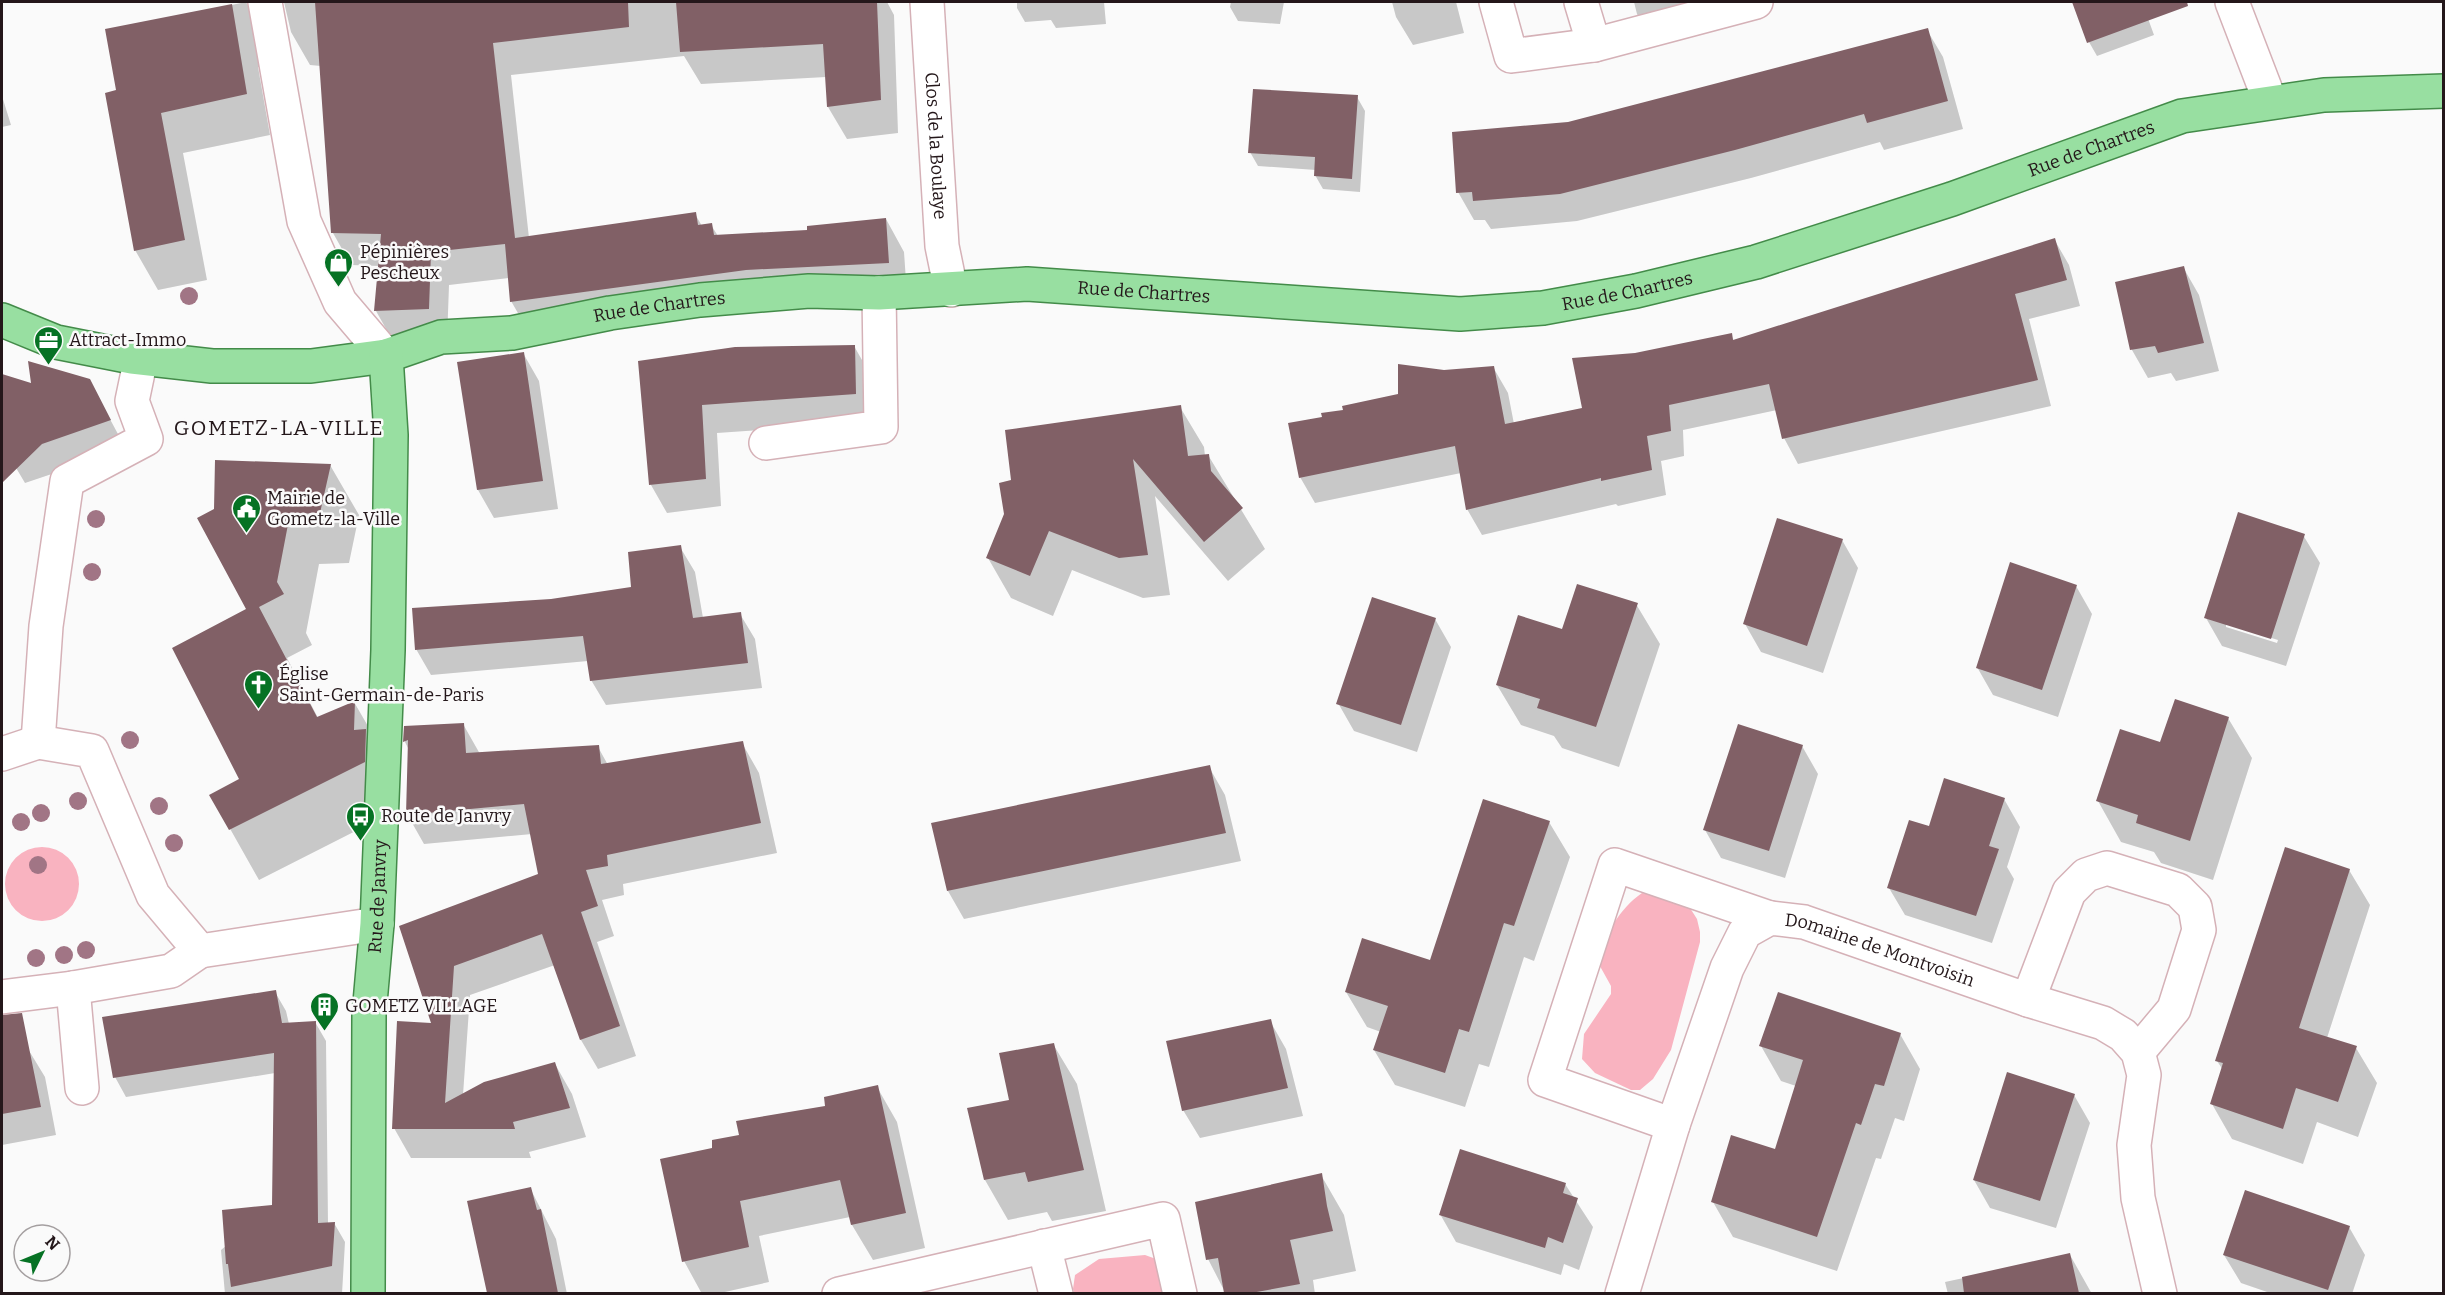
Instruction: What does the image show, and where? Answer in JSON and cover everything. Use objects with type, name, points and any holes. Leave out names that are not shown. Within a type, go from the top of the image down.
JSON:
[{"type":"main road","name":"Rue de Chartres","points":[[2,320],[56,342],[141,358],[212,366],[311,366],[386,356],[441,337],[512,333],[610,313],[700,300],[809,291],[951,290],[1027,284],[1460,314],[1543,308],[1636,291],[1756,262],[1952,199],[2182,116],[2325,94],[2444,91]]},
{"type":"main road","name":"Rue de Janvry","points":[[368,1293],[369,1014],[376,924],[388,626],[391,435],[386,356]]},
{"type":"street","points":[[265,2],[304,221],[340,302],[386,356]]},
{"type":"street","name":"Clos de la Boulaye","points":[[927,2],[942,246],[951,290]]},
{"type":"street","points":[[1496,2],[1511,56],[1594,45],[1756,2]]},
{"type":"street","points":[[1581,2],[1594,45]]},
{"type":"street","points":[[2232,2],[2270,101]]},
{"type":"street","points":[[766,443],[881,427],[879,292]]},
{"type":"street","points":[[38,742],[46,626],[67,481],[146,439],[132,401],[141,358]]},
{"type":"street","points":[[2,754],[38,742],[92,751],[153,894],[200,951]]},
{"type":"street","points":[[1673,1125],[1545,1080],[1614,865],[1770,918]]},
{"type":"street","points":[[2028,1000],[2069,892],[2086,875],[2107,868],[2178,890],[2195,908],[2199,930],[2174,1009],[2138,1052],[2144,1075],[2134,1145],[2138,1198],[2160,1293]]},
{"type":"street","name":"Domaine de Montvoisin","points":[[1622,1293],[1673,1125],[1727,968],[1745,932],[1770,918],[1804,922],[2028,1000],[2103,1023],[2123,1035],[2138,1052]]},
{"type":"street","points":[[2,997],[73,988],[171,971],[200,951],[376,924]]},
{"type":"street","points":[[73,988],[82,1088]]},
{"type":"street","points":[[839,1293],[1163,1219],[1180,1293]]},
{"type":"street","points":[[1044,1245],[1056,1293]]},
{"type":"shaded area","points":[[35,847],[49,847],[63,853],[73,863],[79,877],[79,891],[73,905],[63,915],[49,921],[35,921],[21,915],[11,905],[5,891],[5,877],[11,863],[21,853]]},
{"type":"shaded area","points":[[1642,893],[1657,895],[1690,908],[1697,919],[1700,942],[1671,1050],[1653,1079],[1640,1090],[1631,1090],[1595,1073],[1582,1059],[1584,1034],[1611,994],[1611,986],[1596,959],[1620,914]]},
{"type":"shaded area","points":[[1145,1255],[1156,1259],[1173,1293],[1075,1294],[1073,1289],[1075,1275],[1099,1259]]},
{"type":"building","points":[[315,2],[628,2],[629,27],[493,43],[515,238],[696,212],[698,225],[712,223],[714,235],[807,230],[807,226],[886,218],[889,263],[746,270],[510,302],[505,244],[431,252],[429,309],[374,311],[381,234],[331,233]]},
{"type":"building","points":[[676,2],[877,2],[881,100],[827,107],[823,44],[680,52]]},
{"type":"building","points":[[2072,2],[2187,2],[2188,6],[2087,43]]},
{"type":"building","points":[[232,4],[247,94],[161,113],[185,240],[134,251],[105,93],[116,90],[105,29]]},
{"type":"building","points":[[1928,28],[1948,101],[1867,123],[1864,114],[1735,150],[1560,194],[1473,201],[1472,192],[1456,193],[1452,132],[1568,122]]},
{"type":"building","points":[[1253,89],[1358,95],[1352,179],[1314,176],[1315,157],[1248,153]]},
{"type":"building","points":[[2055,238],[2067,280],[2015,294],[2038,380],[1782,439],[1769,384],[1669,405],[1671,431],[1647,436],[1652,470],[1601,481],[1601,478],[1466,510],[1455,446],[1299,478],[1288,423],[1322,417],[1321,413],[1343,410],[1342,406],[1398,394],[1398,364],[1444,370],[1494,366],[1505,424],[1582,408],[1572,358],[1635,353],[1732,333],[1733,340]]},
{"type":"building","points":[[2184,266],[2204,343],[2158,353],[2155,346],[2130,350],[2115,282]]},
{"type":"building","points":[[855,345],[856,394],[702,405],[706,479],[649,485],[638,361],[735,347]]},
{"type":"building","points":[[524,352],[543,481],[477,490],[457,362]]},
{"type":"building","points":[[28,361],[90,379],[111,420],[42,444],[2,483],[2,374],[31,383]]},
{"type":"building","points":[[1181,405],[1188,456],[1209,454],[1211,471],[1243,508],[1204,542],[1133,459],[1148,555],[1119,558],[1049,531],[1030,576],[986,558],[1004,514],[999,483],[1011,480],[1005,430]]},
{"type":"building","name":"Église Saint-Germain-de-Paris","points":[[215,460],[331,464],[320,513],[290,514],[277,582],[284,594],[259,607],[317,717],[355,701],[354,730],[366,729],[365,762],[229,830],[209,795],[239,779],[172,648],[246,609],[197,518],[214,509]]},
{"type":"building","points":[[2238,512],[2305,534],[2271,639],[2204,618]]},
{"type":"building","points":[[1777,518],[1843,539],[1807,646],[1743,624]]},
{"type":"building","points":[[681,545],[693,618],[741,612],[748,663],[590,681],[583,636],[415,650],[412,608],[551,599],[631,587],[628,552]]},
{"type":"building","points":[[2010,562],[2077,585],[2042,690],[1976,668]]},
{"type":"building","points":[[1577,584],[1638,603],[1596,727],[1537,708],[1540,699],[1496,685],[1518,615],[1562,629]]},
{"type":"building","points":[[1372,597],[1436,618],[1401,725],[1336,704]]},
{"type":"building","points":[[2175,699],[2229,717],[2190,841],[2136,823],[2138,815],[2096,801],[2120,729],[2160,742]]},
{"type":"building","points":[[464,723],[466,753],[599,745],[601,764],[743,741],[761,823],[607,855],[608,866],[586,870],[598,906],[581,912],[620,1026],[580,1040],[542,934],[454,966],[445,1103],[484,1082],[555,1062],[570,1108],[513,1122],[515,1129],[392,1129],[397,1021],[431,1023],[399,926],[538,874],[524,804],[406,815],[408,740],[403,742],[404,726]]},
{"type":"building","points":[[1738,724],[1803,745],[1769,851],[1703,830]]},
{"type":"building","points":[[1210,765],[1226,833],[947,891],[931,823]]},
{"type":"building","points":[[1944,778],[2005,798],[1989,846],[1999,849],[1976,916],[1887,888],[1909,820],[1929,826]]},
{"type":"building","points":[[1483,799],[1550,821],[1514,926],[1504,923],[1469,1032],[1459,1029],[1445,1073],[1373,1050],[1388,1006],[1345,992],[1362,938],[1430,960]]},
{"type":"building","points":[[2285,847],[2350,869],[2299,1028],[2357,1046],[2338,1102],[2296,1088],[2283,1129],[2210,1104],[2223,1063],[2215,1061]]},
{"type":"building","points":[[276,990],[282,1023],[316,1021],[318,1223],[335,1222],[332,1266],[231,1287],[228,1264],[226,1264],[222,1210],[272,1205],[274,1053],[113,1078],[102,1017]]},
{"type":"building","points":[[1778,992],[1901,1033],[1884,1086],[1875,1084],[1861,1125],[1856,1123],[1817,1237],[1711,1202],[1731,1135],[1775,1149],[1803,1060],[1759,1046]]},
{"type":"building","points":[[22,1013],[41,1107],[2,1114],[2,1015]]},
{"type":"building","points":[[1271,1019],[1288,1088],[1182,1111],[1166,1041]]},
{"type":"building","points":[[1054,1043],[1084,1170],[1028,1182],[1025,1172],[984,1180],[967,1108],[1009,1100],[999,1053]]},
{"type":"building","points":[[2007,1072],[2075,1094],[2040,1201],[1973,1180]]},
{"type":"building","points":[[878,1085],[906,1213],[851,1225],[840,1180],[740,1201],[749,1247],[682,1262],[660,1159],[712,1148],[712,1140],[739,1135],[736,1121],[825,1106],[824,1097]]},
{"type":"building","points":[[1460,1149],[1566,1183],[1563,1193],[1578,1198],[1563,1243],[1548,1237],[1545,1248],[1439,1215]]},
{"type":"building","points":[[1322,1173],[1333,1231],[1290,1240],[1300,1284],[1251,1293],[1224,1293],[1218,1258],[1206,1260],[1195,1202]]},
{"type":"building","points":[[531,1187],[537,1210],[541,1209],[558,1293],[487,1293],[467,1201]]},
{"type":"building","points":[[2245,1190],[2350,1226],[2328,1290],[2223,1255]]},
{"type":"building","points":[[2070,1253],[2079,1293],[1964,1293],[1962,1277]]},
{"type":"place","name":"Pépinières Pescheux","points":[[339,288]]},
{"type":"place","name":"Attract-Immo","points":[[48,366]]},
{"type":"place","name":"Mairie de Gometz-la-Ville","points":[[246,534]]},
{"type":"place","name":"Église Saint-Germain-de-Paris","points":[[258,710]]},
{"type":"place","name":"Route de Janvry","points":[[360,842]]},
{"type":"place","name":"GOMETZ VILLAGE","points":[[324,1032]]},
{"type":"district","name":"GOMETZ-LA-VILLE","points":[[279,428]]}]
